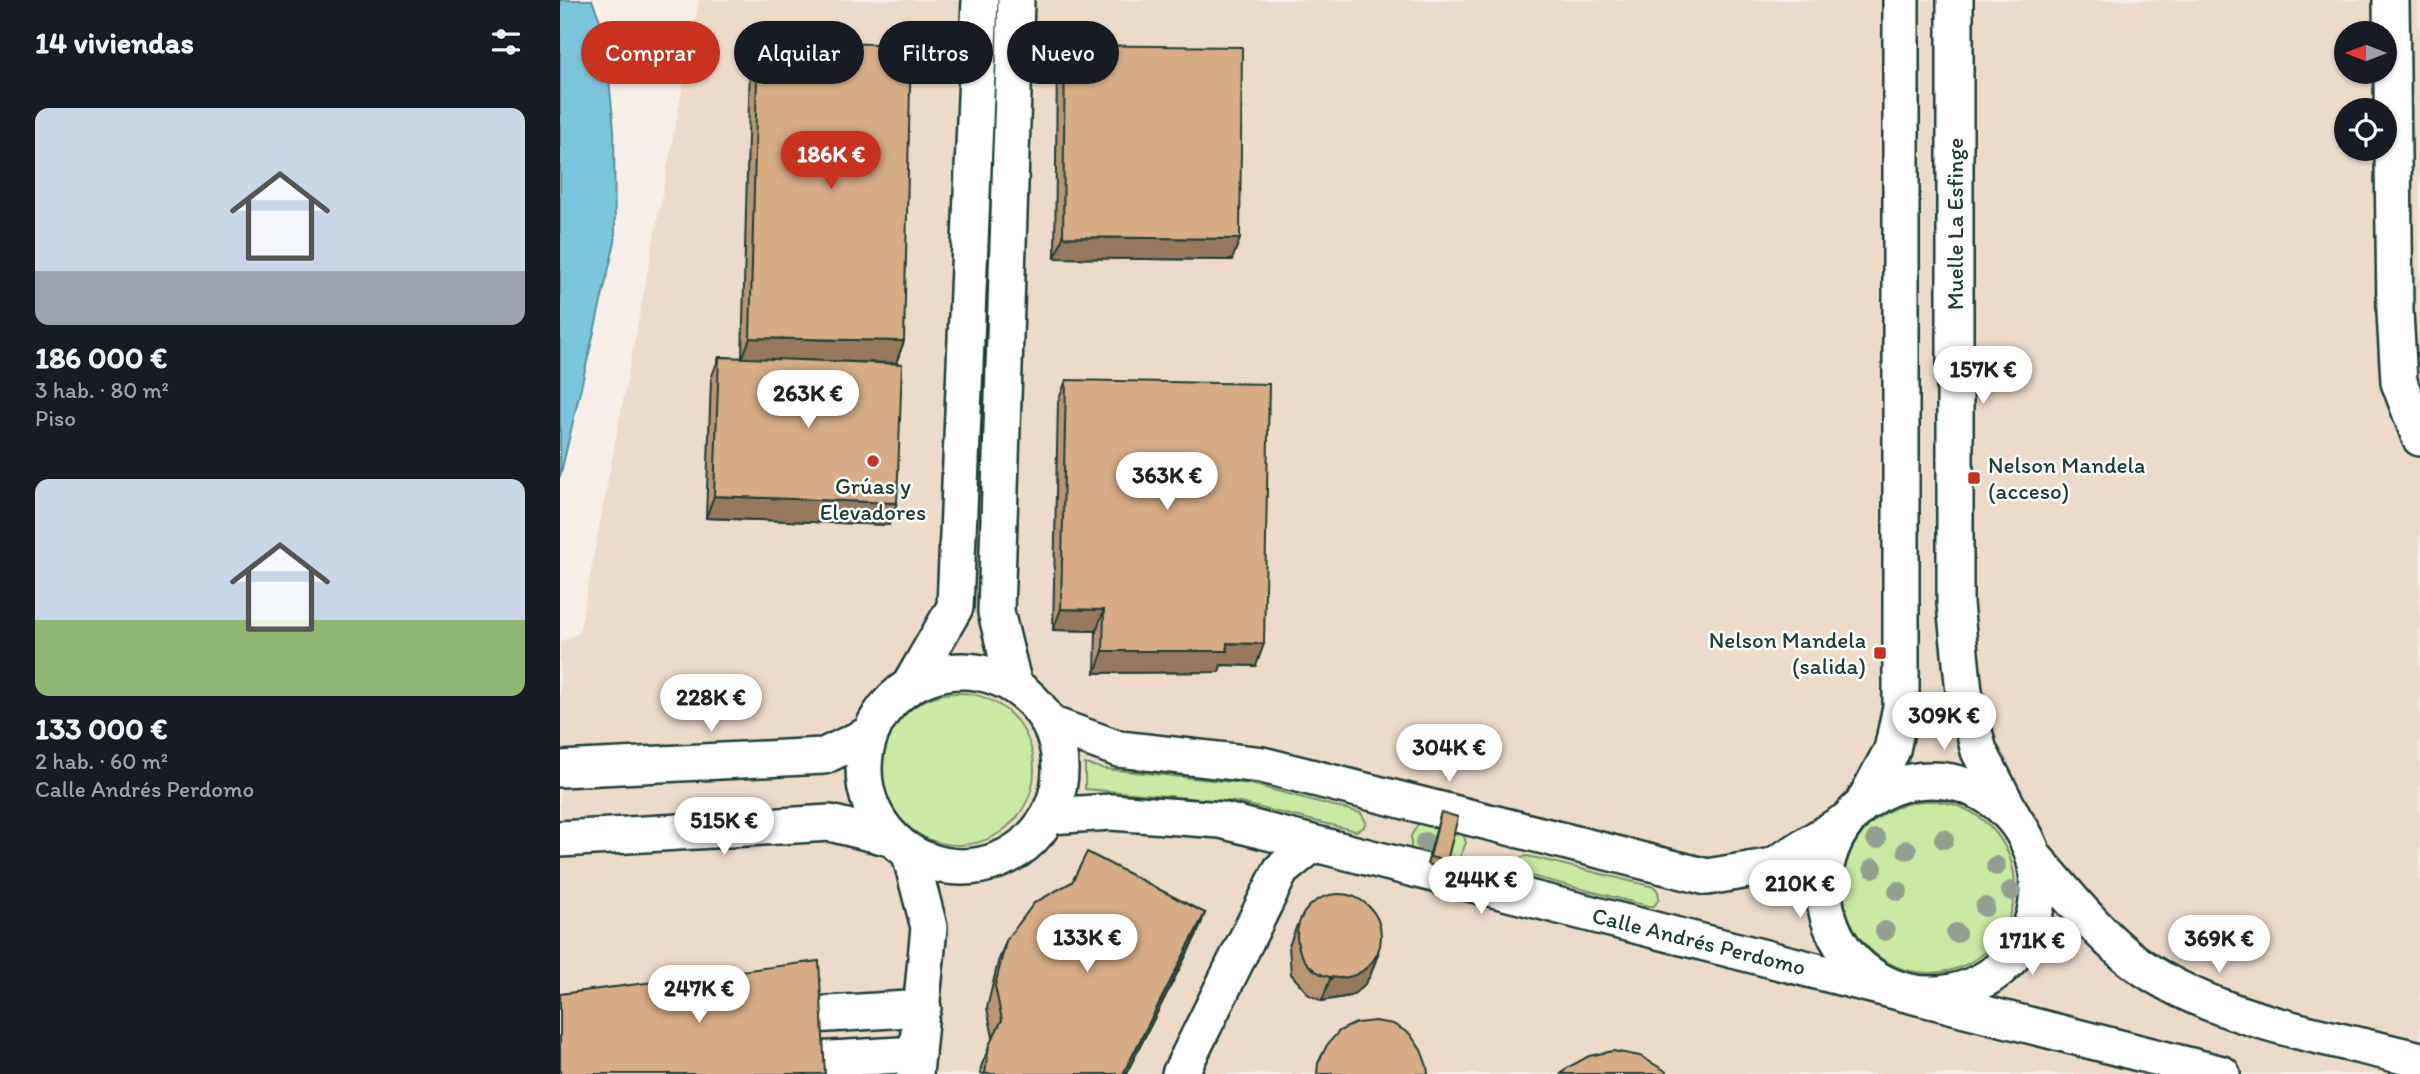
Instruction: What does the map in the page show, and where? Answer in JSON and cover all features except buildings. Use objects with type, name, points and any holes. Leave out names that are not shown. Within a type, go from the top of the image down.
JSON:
[{"type":"street","points":[[910,685],[955,607],[980,0]]},
{"type":"street","points":[[1014,685],[996,612],[1016,0]]},
{"type":"street","points":[[1050,724],[1119,749],[1262,765],[1707,877],[1773,866],[1854,811],[1893,785],[1925,778],[1957,782],[1987,794],[2012,815],[2026,835],[2035,858],[2039,894],[2031,929],[2011,959],[1984,982],[1950,994],[1914,995],[1879,983],[1850,960],[1830,929],[1823,892],[1827,855],[1854,811],[1892,750],[1901,707],[1901,0]]},
{"type":"street","name":"Muelle La Esfinge","points":[[1955,0],[1955,604],[1964,692],[1979,751],[2012,815]]},
{"type":"street","points":[[2391,0],[2399,382],[2420,438]]},
{"type":"street","points":[[560,839],[830,823],[901,846],[940,866],[972,868],[1003,860],[1030,842],[1049,816],[1060,786],[1060,755],[1050,724],[1035,702],[1014,685],[989,674],[962,670],[935,674],[910,685],[886,706],[870,734],[864,761],[866,789],[875,815],[901,846],[929,927],[916,1064],[815,1059]]},
{"type":"street","points":[[560,769],[824,756],[870,734]]},
{"type":"street","name":"Calle Andrés Perdomo","points":[[1049,816],[1111,812],[1221,820],[2222,1074]]},
{"type":"street","points":[[1180,1074],[1281,870],[1313,844]]},
{"type":"street","points":[[2035,858],[2126,955],[2190,995],[2267,1021],[2420,1060]]},
{"type":"street","points":[[813,1015],[923,1008]]},
{"type":"shaded area","points":[[699,0],[2420,0],[2420,1074],[560,1074],[560,642],[579,633],[683,84],[720,84],[720,21],[695,21]]},
{"type":"green space","points":[[958,693],[987,699],[1011,716],[1028,740],[1034,769],[1028,798],[1011,822],[987,839],[958,845],[929,839],[905,822],[888,798],[882,769],[888,740],[905,716],[929,699]]},
{"type":"green space","points":[[1085,764],[1105,769],[1250,784],[1361,813],[1366,822],[1363,828],[1356,831],[1236,802],[1085,789]]},
{"type":"green space","points":[[1929,801],[1962,808],[1990,826],[2008,854],[2015,887],[2008,920],[1990,948],[1962,966],[1929,973],[1896,966],[1868,948],[1850,920],[1843,887],[1850,854],[1868,826],[1896,808]]},
{"type":"green space","points":[[1419,822],[1461,827],[1466,843],[1457,864],[1411,852],[1411,836]]},
{"type":"green space","points":[[1528,856],[1654,887],[1658,891],[1659,899],[1654,906],[1648,906],[1523,874],[1517,865],[1522,857]]},
{"type":"water","points":[[560,0],[592,0],[600,21],[581,21],[581,84],[609,84],[614,129],[615,242],[560,477]]},
{"type":"place","name":"Grúas y Elevadores","points":[[873,461]]},
{"type":"place","name":"Nelson Mandela (acceso)","points":[[1974,478]]},
{"type":"place","name":"Nelson Mandela (salida)","points":[[1880,653]]}]
